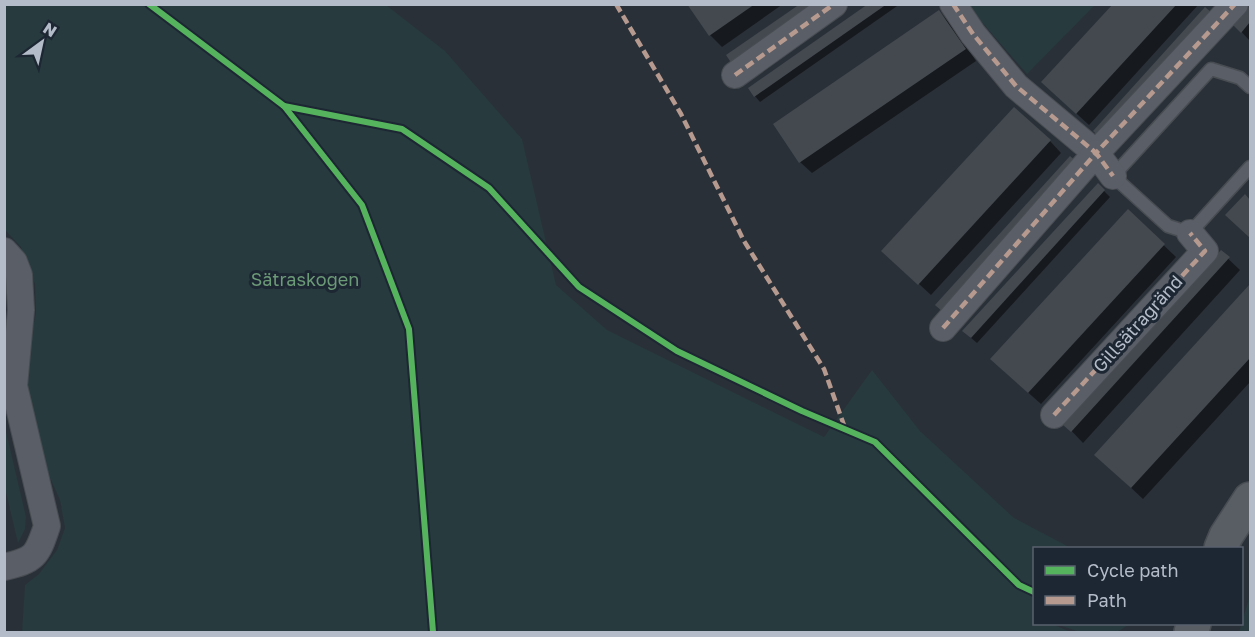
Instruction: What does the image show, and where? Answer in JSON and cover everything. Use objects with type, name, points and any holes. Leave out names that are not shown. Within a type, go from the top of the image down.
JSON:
[{"type":"street","points":[[735,75],[834,4]]},
{"type":"street","points":[[953,4],[973,34],[1016,86],[1096,153],[1113,176]]},
{"type":"street","points":[[943,328],[1096,153],[1235,4]]},
{"type":"street","name":"Gillsätragränd","points":[[1054,415],[1205,251],[1190,233]]},
{"type":"street","points":[[4,251],[14,262],[19,275],[21,310],[14,386],[47,526],[40,549],[27,562],[4,567]]},
{"type":"street","points":[[1222,547],[1226,536],[1251,499]]},
{"type":"lane","points":[[1251,87],[1240,78],[1211,69],[1113,176],[1168,226],[1190,233],[1251,167]]},
{"type":"green space","name":"Sätraskogen","points":[[4,5],[386,5],[445,51],[522,139],[556,285],[607,330],[824,437],[872,370],[920,431],[1014,518],[1069,547],[1033,547],[1033,625],[1054,625],[1071,632],[22,632],[25,585],[39,574],[57,550],[65,528],[60,500],[47,471],[25,385],[29,345],[36,313],[35,284],[21,247],[5,230]]},
{"type":"green space","points":[[967,5],[1095,5],[1027,74]]},
{"type":"green space","points":[[4,423],[26,517],[25,529],[18,543],[5,488]]},
{"type":"green space","points":[[1250,595],[1250,632],[1239,632],[1243,625]]},
{"type":"green space","points":[[1059,625],[1128,625],[1117,632],[1080,632]]},
{"type":"building","points":[[687,4],[755,4],[709,36]]},
{"type":"building","points":[[800,4],[818,4],[732,64],[726,55]]},
{"type":"building","points":[[868,4],[887,4],[754,97],[748,88]]},
{"type":"building","points":[[1113,4],[1177,4],[1076,114],[1041,82]]},
{"type":"building","points":[[1250,6],[1250,22],[1241,33],[1233,25]]},
{"type":"building","points":[[1205,7],[1213,14],[1101,138],[1093,131]]},
{"type":"building","points":[[939,10],[966,49],[799,163],[773,124]]},
{"type":"building","points":[[1014,107],[1051,140],[918,285],[881,251]]},
{"type":"building","points":[[1070,156],[1078,163],[943,312],[935,305]]},
{"type":"building","points":[[1098,183],[1105,190],[971,338],[962,331]]},
{"type":"building","points":[[1245,194],[1250,200],[1250,238],[1225,215]]},
{"type":"building","points":[[1128,209],[1165,244],[1028,393],[990,359]]},
{"type":"building","points":[[1221,250],[1230,257],[1071,432],[1063,425]]},
{"type":"building","points":[[1250,284],[1250,358],[1131,488],[1094,455]]},
{"type":"marked path","points":[[616,4],[681,114],[744,241],[824,369],[846,431]]},
{"type":"marked path","points":[[735,75],[834,4]]},
{"type":"marked path","points":[[953,4],[973,34],[1016,86],[1096,153],[1235,4]]},
{"type":"marked path","points":[[943,328],[1096,153],[1113,176]]},
{"type":"marked path","points":[[1054,415],[1205,251],[1190,233]]},
{"type":"cycle path","points":[[149,4],[284,106],[362,205],[409,329],[433,632]]},
{"type":"cycle path","points":[[284,106],[402,129],[489,188],[579,287],[677,351],[802,411],[875,442],[1019,585],[1033,592]]}]
